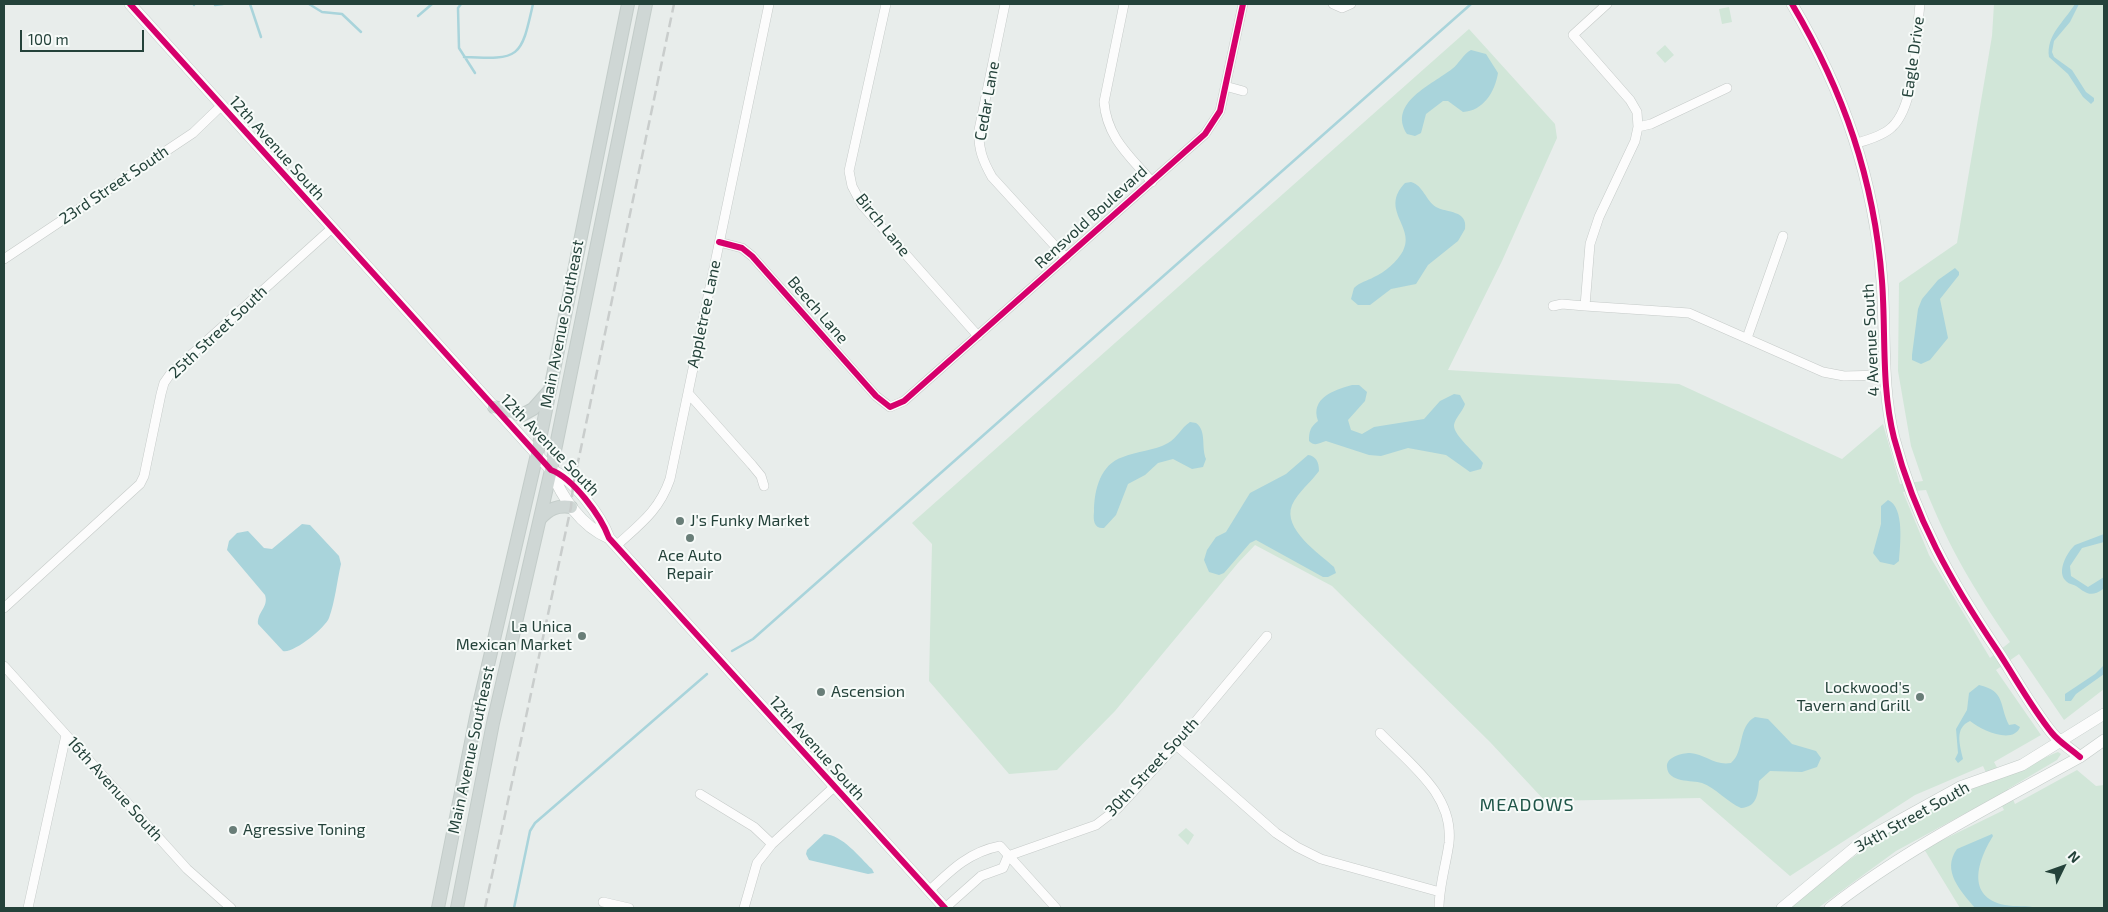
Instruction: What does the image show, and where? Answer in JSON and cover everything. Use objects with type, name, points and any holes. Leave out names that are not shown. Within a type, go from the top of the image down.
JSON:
[{"type":"main road","name":"Main Avenue Southeast","points":[[438,908],[476,717],[537,454],[628,4]]},
{"type":"main road","name":"Main Avenue Southeast","points":[[457,908],[493,723],[551,470],[646,4]]},
{"type":"main road","points":[[494,407],[522,415],[533,409],[549,391]]},
{"type":"main road","points":[[540,519],[548,511],[556,507],[571,507]]},
{"type":"street","name":"12th Avenue South","points":[[130,4],[220,106],[551,470],[561,474],[603,521],[612,542],[945,908]]},
{"type":"street","name":"Appletree Lane","points":[[612,542],[656,510],[664,496],[670,479],[769,4]]},
{"type":"street","name":"Birch Lane","points":[[886,4],[849,171],[852,186],[862,205],[978,336]]},
{"type":"street","name":"Cedar Lane","points":[[1005,4],[979,130],[978,147],[983,162],[992,177],[1066,258]]},
{"type":"street","points":[[1124,4],[1104,102],[1106,116],[1110,129],[1118,142],[1152,182]]},
{"type":"street","name":"Rensvold Boulevard","points":[[890,407],[904,402],[1205,134],[1220,111],[1242,4]]},
{"type":"street","points":[[1333,4],[1342,8],[1351,4]]},
{"type":"street","points":[[1585,306],[1590,244],[1599,217],[1635,141],[1638,127],[1637,112],[1630,100],[1573,34],[1607,4]]},
{"type":"street","name":"4 Avenue South","points":[[1792,4],[1828,69],[1857,143],[1872,200],[1882,282],[1884,375],[1894,436],[1909,487],[1927,533],[1970,609],[2053,734],[2080,757]]},
{"type":"street","name":"Eagle Drive","points":[[1857,143],[1892,128],[1902,114],[1910,96],[1920,4]]},
{"type":"street","points":[[1225,86],[1243,91]]},
{"type":"street","points":[[1638,127],[1651,124],[1727,88]]},
{"type":"street","name":"23rd Street South","points":[[4,259],[193,132],[220,106]]},
{"type":"street","name":"25th Street South","points":[[4,608],[140,484],[144,476],[162,388],[171,373],[331,228]]},
{"type":"street","points":[[1747,338],[1783,236]]},
{"type":"street","name":"Beech Lane","points":[[719,242],[742,248],[752,256],[876,396],[890,407]]},
{"type":"street","points":[[1554,306],[1562,304],[1689,313],[1823,372],[1844,376],[1884,375]]},
{"type":"street","points":[[688,393],[761,476],[764,486]]},
{"type":"street","points":[[551,470],[558,490],[571,507],[598,533],[612,542]]},
{"type":"street","name":"30th Street South","points":[[945,908],[981,876],[1003,868],[1008,856],[1096,825],[1117,809],[1176,745],[1267,636]]},
{"type":"street","name":"16th Avenue South","points":[[4,666],[187,869],[210,892],[231,908]]},
{"type":"street","name":"34th Street South","points":[[1782,908],[1864,840],[1960,787],[2022,765],[2062,742],[2104,714]]},
{"type":"street","points":[[1380,733],[1434,789],[1447,810],[1449,843],[1439,908]]},
{"type":"street","points":[[28,908],[66,735]]},
{"type":"street","name":"34th Street South","points":[[1830,908],[1866,880],[1924,842],[2080,757],[2104,740]]},
{"type":"street","points":[[1176,745],[1276,833],[1297,847],[1321,859],[1440,892]]},
{"type":"street","points":[[744,908],[758,863],[772,844],[834,787]]},
{"type":"street","points":[[700,794],[754,827],[772,844]]},
{"type":"street","points":[[929,890],[966,857],[1000,846],[1056,908]]},
{"type":"street","points":[[602,902],[629,908]]},
{"type":"green space","points":[[1994,4],[2104,4],[2104,689],[2064,720],[2019,654],[1996,670],[2041,735],[1994,762],[2002,777],[2058,752],[2061,754],[2057,760],[2008,789],[2015,804],[2077,770],[2096,786],[2104,785],[2104,908],[1960,908],[1924,849],[2004,810],[1997,796],[1896,851],[1818,908],[1788,908],[1859,853],[1909,820],[1962,792],[1990,781],[1983,766],[1915,795],[1790,876],[1700,798],[1545,801],[1490,742],[1332,586],[1255,545],[1115,711],[1057,770],[1009,774],[929,681],[932,544],[912,523],[1469,29],[1555,124],[1557,138],[1502,261],[1448,370],[1679,384],[1842,459],[1883,424],[1900,484],[1923,481],[1911,446],[1898,371],[1899,283],[1957,243],[1992,36]],"holes":[[[1926,490],[1964,569],[2010,642],[1990,658],[1929,555],[1903,492]]]},
{"type":"green space","points":[[1729,7],[1732,22],[1722,24],[1719,9]]},
{"type":"green space","points":[[1665,45],[1674,55],[1665,63],[1656,53]]},
{"type":"green space","points":[[1186,828],[1194,835],[1188,845],[1178,835]]},
{"type":"water","points":[[2075,4],[2079,4],[2070,22],[2054,41],[2052,52],[2054,57],[2072,70],[2086,92],[2094,98],[2091,104],[2083,97],[2068,74],[2049,57],[2050,42],[2053,35]]},
{"type":"water","points":[[1471,50],[1486,54],[1498,73],[1494,87],[1487,99],[1476,108],[1463,112],[1448,101],[1443,101],[1426,114],[1421,133],[1415,136],[1407,134],[1402,123],[1403,113],[1407,104],[1424,88],[1454,67]]},
{"type":"water","points":[[1411,182],[1419,186],[1436,207],[1460,215],[1465,223],[1465,229],[1458,241],[1428,265],[1416,284],[1391,289],[1370,305],[1358,305],[1351,299],[1354,288],[1378,275],[1394,263],[1403,251],[1406,242],[1405,234],[1396,210],[1396,202],[1398,193],[1405,183]]},
{"type":"water","points":[[1955,268],[1959,275],[1940,299],[1948,338],[1930,360],[1921,364],[1912,360],[1918,309],[1922,299],[1938,280]]},
{"type":"water","points":[[1352,385],[1359,385],[1367,392],[1365,401],[1348,420],[1351,430],[1362,434],[1374,427],[1424,419],[1440,401],[1454,394],[1460,395],[1465,404],[1455,422],[1455,429],[1461,439],[1483,463],[1481,469],[1470,472],[1446,455],[1408,448],[1381,456],[1369,455],[1326,441],[1317,444],[1311,443],[1309,441],[1310,432],[1313,425],[1318,421],[1316,413],[1320,401],[1331,393]]},
{"type":"water","points":[[1190,422],[1196,423],[1202,430],[1206,459],[1203,467],[1192,469],[1173,459],[1158,463],[1145,475],[1128,484],[1116,515],[1104,528],[1098,527],[1094,518],[1095,496],[1100,479],[1109,466],[1123,457],[1157,448],[1168,443]]},
{"type":"water","points":[[1308,455],[1316,460],[1319,471],[1292,505],[1290,514],[1292,523],[1304,540],[1334,567],[1336,573],[1323,577],[1256,540],[1250,543],[1224,573],[1219,575],[1209,572],[1204,560],[1207,550],[1216,537],[1226,532],[1250,493],[1286,474]]},
{"type":"water","points":[[1888,500],[1897,510],[1900,528],[1899,561],[1894,565],[1880,562],[1873,553],[1881,524],[1881,506]]},
{"type":"water","points":[[302,524],[310,525],[339,556],[341,564],[329,618],[315,634],[301,645],[288,651],[283,651],[258,624],[266,599],[265,595],[227,550],[229,541],[237,533],[248,531],[264,548],[272,549]]},
{"type":"water","points":[[2104,534],[2104,542],[2082,548],[2070,566],[2071,576],[2088,587],[2104,577],[2103,589],[2089,594],[2066,581],[2062,572],[2063,567],[2066,557],[2075,545]]},
{"type":"water","points":[[2104,665],[2104,674],[2076,694],[2071,701],[2065,701],[2065,694],[2095,674]]},
{"type":"water","points":[[1979,685],[1994,691],[1998,695],[2009,725],[2015,724],[2020,727],[2011,735],[2004,735],[1989,732],[1970,721],[1965,724],[1960,732],[1959,737],[1963,759],[1958,763],[1955,759],[1958,753],[1956,729],[1967,710],[1969,693]]},
{"type":"water","points":[[1755,717],[1768,719],[1792,744],[1816,751],[1821,758],[1817,767],[1802,772],[1770,771],[1759,781],[1756,799],[1750,805],[1741,808],[1707,785],[1681,780],[1671,776],[1668,772],[1667,764],[1672,758],[1687,753],[1720,763],[1731,763],[1738,752],[1743,733],[1749,721]]},
{"type":"water","points":[[824,834],[831,835],[844,842],[874,873],[868,874],[809,860],[806,854],[807,850]]},
{"type":"water","points":[[1992,834],[1993,836],[1983,856],[1978,876],[1984,894],[1992,901],[2005,905],[2036,908],[1975,908],[1959,888],[1952,873],[1951,865],[1957,849]]},
{"type":"waterway","points":[[215,5],[223,4]]},
{"type":"waterway","points":[[250,4],[261,37]]},
{"type":"waterway","points":[[309,4],[322,12],[342,14],[361,32]]},
{"type":"waterway","points":[[418,16],[432,4]]},
{"type":"waterway","points":[[461,4],[458,8],[459,48],[475,73]]},
{"type":"waterway","points":[[464,57],[497,58],[515,52],[521,45],[525,35],[533,4]]},
{"type":"waterway","points":[[732,651],[753,639],[1471,4]]},
{"type":"waterway","points":[[514,908],[530,831],[535,823],[707,674]]},
{"type":"railway","points":[[485,908],[571,507],[573,486],[674,4]]},
{"type":"cycle path","points":[[130,4],[551,470],[577,489],[600,519],[609,538],[945,908]]},
{"type":"cycle path","points":[[719,242],[742,248],[752,256],[876,396],[890,407],[904,401],[1205,134],[1220,111],[1243,4]]},
{"type":"cycle path","points":[[1792,4],[1827,70],[1854,137],[1864,172],[1878,243],[1882,281],[1887,399],[1894,438],[1912,495],[1936,548],[1980,625],[2044,723],[2058,739],[2080,757]]},
{"type":"place","name":"J's Funky Market","points":[[680,521]]},
{"type":"place","name":"Ace Auto Repair","points":[[690,538]]},
{"type":"place","name":"La Unica Mexican Market","points":[[582,636]]},
{"type":"place","name":"Ascension","points":[[821,692]]},
{"type":"place","name":"Lockwood's Tavern and Grill","points":[[1920,697]]},
{"type":"place","name":"Agressive Toning","points":[[233,830]]},
{"type":"district","name":"MEADOWS","points":[[1527,805]]}]
